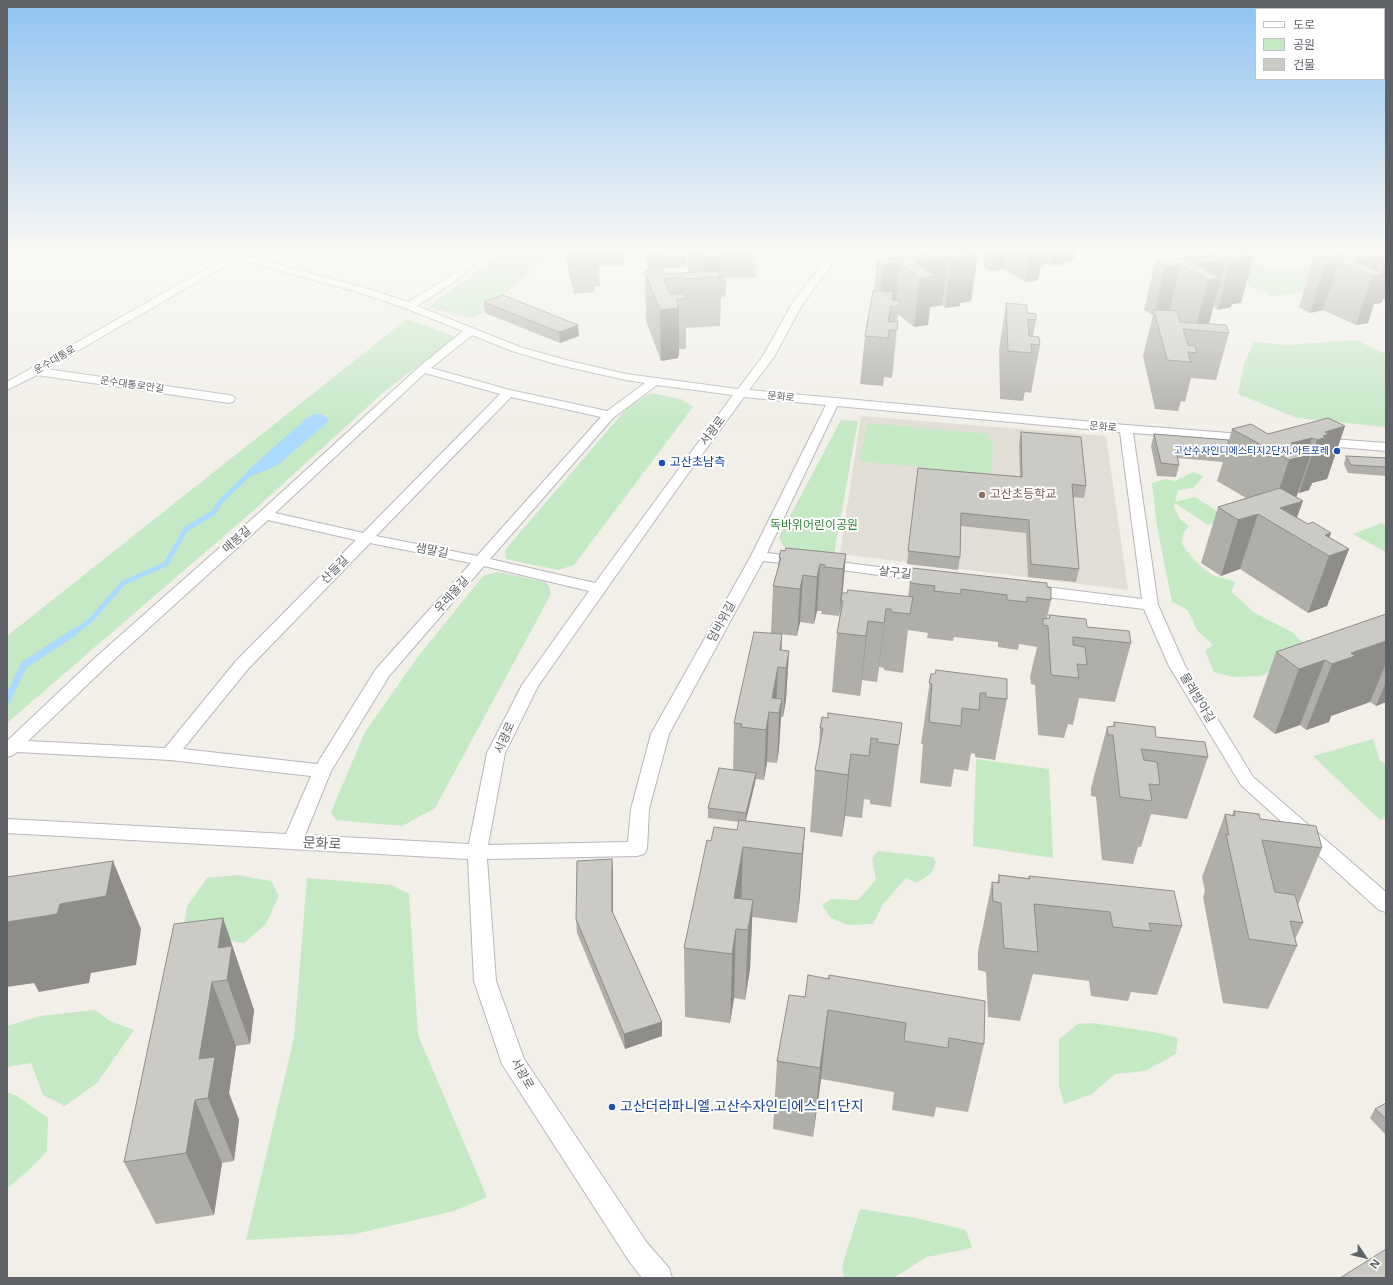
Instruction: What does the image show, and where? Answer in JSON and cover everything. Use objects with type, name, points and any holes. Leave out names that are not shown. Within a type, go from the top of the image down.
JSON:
[{"type":"street","name":"운수대통로","points":[[7,387],[143,309]]},
{"type":"street","name":"문화로","points":[[416,309],[516,349],[563,363],[626,377],[833,402],[1126,429],[1260,438]]},
{"type":"street","name":"서광로","points":[[659,1278],[634,1246],[514,1064],[485,981],[477,852],[496,753],[530,686],[672,486],[768,357],[794,309]]},
{"type":"street","name":"매봉길","points":[[10,749],[102,661],[265,515],[423,369],[470,331]]},
{"type":"street","points":[[423,369],[508,393],[609,414]]},
{"type":"street","name":"운수대통로안길","points":[[35,371],[229,399]]},
{"type":"street","name":"우레울길","points":[[293,842],[322,771],[382,673],[609,414],[655,381]]},
{"type":"street","name":"산들길","points":[[170,754],[242,665],[508,393]]},
{"type":"street","name":"덤바위길","points":[[637,849],[640,809],[660,734],[758,556],[833,402]]},
{"type":"street","name":"물레방아길","points":[[1126,429],[1150,605],[1177,666],[1247,781],[1386,904]]},
{"type":"street","points":[[1307,442],[1386,447]]},
{"type":"street","name":"샘말길","points":[[265,515],[367,538],[481,561],[599,589]]},
{"type":"street","name":"살구길","points":[[758,556],[946,580]]},
{"type":"street","points":[[1017,588],[1150,605]]},
{"type":"street","points":[[10,749],[170,754],[322,771]]},
{"type":"street","name":"문화로","points":[[7,826],[477,852],[637,849]]},
{"type":"shaded area","name":"고산초등학교","points":[[861,416],[1106,436],[1128,590],[840,554]]},
{"type":"green space","points":[[436,309],[486,309],[474,319]]},
{"type":"green space","points":[[407,319],[457,337],[386,390],[254,510],[7,723],[7,636]]},
{"type":"green space","points":[[1356,340],[1386,354],[1386,427],[1297,418],[1238,394],[1244,364],[1254,342],[1287,345]]},
{"type":"green space","points":[[651,393],[681,399],[693,407],[574,565],[558,570],[506,559],[505,550],[628,407]]},
{"type":"green space","name":"독바위어린이공원","points":[[841,420],[858,421],[834,554],[784,547],[779,537]]},
{"type":"green space","points":[[868,423],[987,434],[987,440],[993,441],[992,474],[859,461]]},
{"type":"green space","points":[[1193,472],[1204,476],[1193,488],[1178,490],[1175,502],[1195,497],[1229,519],[1208,525],[1175,503],[1174,507],[1179,518],[1189,526],[1183,534],[1182,544],[1194,560],[1212,575],[1236,582],[1231,591],[1253,612],[1292,632],[1311,651],[1261,676],[1233,677],[1214,672],[1205,651],[1213,645],[1197,630],[1188,610],[1172,602],[1157,526],[1152,483],[1165,479],[1175,481]]},
{"type":"green space","points":[[1381,523],[1386,525],[1386,552],[1353,534]]},
{"type":"green space","points":[[498,572],[545,582],[549,586],[551,594],[435,808],[402,826],[336,820],[331,812],[365,732],[417,658],[483,576]]},
{"type":"green space","points":[[1373,739],[1380,761],[1386,764],[1386,818],[1380,820],[1313,756]]},
{"type":"green space","points":[[976,759],[1049,769],[1053,858],[973,846]]},
{"type":"green space","points":[[878,851],[933,857],[936,862],[931,874],[916,883],[906,878],[883,904],[873,924],[848,925],[831,918],[822,905],[831,899],[858,900],[876,880],[872,858]]},
{"type":"green space","points":[[237,875],[271,881],[279,896],[266,924],[244,943],[183,933],[187,906],[207,878]]},
{"type":"green space","points":[[307,878],[391,885],[409,894],[418,1035],[487,1197],[454,1211],[355,1234],[246,1240],[294,1038]]},
{"type":"green space","points":[[95,1010],[110,1021],[134,1030],[97,1083],[65,1106],[43,1095],[31,1063],[7,1067],[7,1026],[40,1016]]},
{"type":"green space","points":[[1091,1023],[1154,1032],[1178,1038],[1176,1054],[1145,1071],[1115,1074],[1092,1094],[1064,1104],[1059,1086],[1059,1039],[1078,1024]]},
{"type":"green space","points":[[7,1092],[17,1096],[48,1118],[47,1151],[30,1169],[7,1189]]},
{"type":"green space","points":[[860,1209],[916,1218],[966,1230],[972,1248],[927,1257],[893,1278],[844,1278],[842,1266]]},
{"type":"water","points":[[315,414],[321,414],[329,419],[327,423],[276,466],[252,476],[245,473],[307,418]]},
{"type":"building","points":[[501,309],[538,309],[578,325],[559,332]]},
{"type":"building","points":[[870,309],[890,309],[888,322],[898,322],[897,330],[889,330],[888,338],[865,336]]},
{"type":"building","points":[[1006,309],[1027,309],[1027,313],[1036,314],[1036,320],[1028,319],[1029,336],[1039,337],[1040,345],[1031,344],[1032,353],[1008,351]]},
{"type":"building","points":[[1154,310],[1177,311],[1180,322],[1226,325],[1229,333],[1183,329],[1188,345],[1195,346],[1197,353],[1188,352],[1191,362],[1167,360]]},
{"type":"building","points":[[1328,418],[1345,426],[1325,432],[1329,434],[1323,436],[1327,437],[1317,440],[1312,438],[1291,443],[1311,454],[1289,460],[1232,429],[1251,424],[1268,434]]},
{"type":"building","points":[[1021,432],[1081,437],[1086,486],[1072,484],[1079,569],[1031,564],[1029,520],[961,513],[960,557],[908,551],[918,468],[1022,477]]},
{"type":"building","points":[[1154,434],[1229,440],[1226,450],[1175,446],[1179,465],[1161,463]]},
{"type":"building","points":[[1346,456],[1386,458],[1386,467],[1351,465]]},
{"type":"building","points":[[1280,488],[1303,501],[1280,508],[1308,524],[1313,522],[1331,533],[1325,535],[1349,549],[1329,556],[1258,514],[1238,520],[1218,507]]},
{"type":"building","points":[[786,548],[846,554],[843,569],[825,567],[825,565],[820,564],[817,577],[803,575],[800,589],[773,586],[781,558],[779,557],[781,550],[785,551]]},
{"type":"building","points":[[912,568],[1047,583],[1047,587],[1051,588],[1051,600],[1027,597],[1027,602],[1007,600],[1007,595],[961,589],[961,594],[934,591],[935,586],[910,583]]},
{"type":"building","points":[[848,590],[913,597],[910,614],[891,612],[891,609],[886,609],[884,623],[868,621],[866,636],[837,633],[843,601],[841,601],[842,593],[847,593]]},
{"type":"building","points":[[1386,614],[1386,641],[1351,653],[1355,656],[1332,664],[1325,660],[1299,669],[1276,652]]},
{"type":"building","points":[[1049,615],[1086,619],[1087,627],[1129,631],[1131,643],[1073,637],[1073,645],[1085,647],[1087,665],[1077,664],[1079,678],[1051,675],[1048,626],[1043,625],[1043,619],[1050,618]]},
{"type":"building","points":[[754,632],[782,634],[780,650],[789,651],[786,668],[778,667],[772,698],[782,699],[779,713],[769,712],[766,730],[741,727],[742,724],[734,723]]},
{"type":"building","points":[[936,670],[1007,679],[1007,699],[986,697],[986,693],[980,693],[979,710],[962,708],[961,726],[929,722],[932,684],[929,683],[931,674],[935,674]]},
{"type":"building","points":[[828,713],[902,723],[899,745],[877,742],[878,739],[871,738],[869,756],[851,754],[848,775],[815,770],[823,728],[820,728],[822,717],[828,718]]},
{"type":"building","points":[[1114,722],[1155,727],[1156,737],[1205,742],[1208,757],[1141,749],[1144,760],[1157,762],[1160,785],[1149,784],[1152,801],[1120,797],[1113,735],[1108,735],[1107,727],[1115,726]]},
{"type":"building","points":[[719,768],[756,773],[746,813],[708,808]]},
{"type":"building","points":[[1234,811],[1259,814],[1260,819],[1316,826],[1322,848],[1262,840],[1275,892],[1295,895],[1303,923],[1290,921],[1297,946],[1249,939],[1226,834],[1229,835],[1225,814],[1235,816]]},
{"type":"building","points":[[739,820],[805,828],[802,854],[743,847],[734,898],[753,900],[748,930],[736,929],[732,954],[684,948],[707,840],[711,841],[714,827],[737,830]]},
{"type":"building","points":[[612,859],[612,911],[662,1022],[624,1034],[576,919],[577,861]]},
{"type":"building","points":[[113,861],[106,896],[60,904],[57,914],[7,922],[7,877]]},
{"type":"building","points":[[999,875],[1030,879],[1029,876],[1174,891],[1182,926],[1149,923],[1151,931],[1113,927],[1110,912],[1034,904],[1038,952],[1004,948],[1001,903],[993,901],[992,882],[999,883]]},
{"type":"building","points":[[223,918],[218,948],[232,946],[227,980],[212,982],[199,1059],[215,1057],[208,1098],[195,1100],[186,1153],[124,1162],[174,924]]},
{"type":"building","points":[[808,975],[829,979],[829,975],[985,1001],[984,1044],[949,1038],[948,1048],[904,1041],[906,1023],[828,1010],[820,1068],[777,1061],[789,995],[805,997]]},
{"type":"building","points":[[1386,1103],[1386,1119],[1375,1109]]},
{"type":"building","points":[[1386,1249],[1386,1278],[1340,1278]]},
{"type":"waterway","points":[[75,632],[91,620],[123,583],[166,564],[186,529],[213,513],[220,502],[249,474]]},
{"type":"waterway","points":[[7,700],[24,665],[76,631]]},
{"type":"place","name":"고산수자인디에스티지2단지.아트포레","points":[[1337,451]]},
{"type":"place","name":"고산초남측","points":[[662,463]]},
{"type":"place","name":"고산초등학교","points":[[982,495]]},
{"type":"place","name":"고산더라파니엘.고산수자인디에스티1단지","points":[[612,1107]]}]
